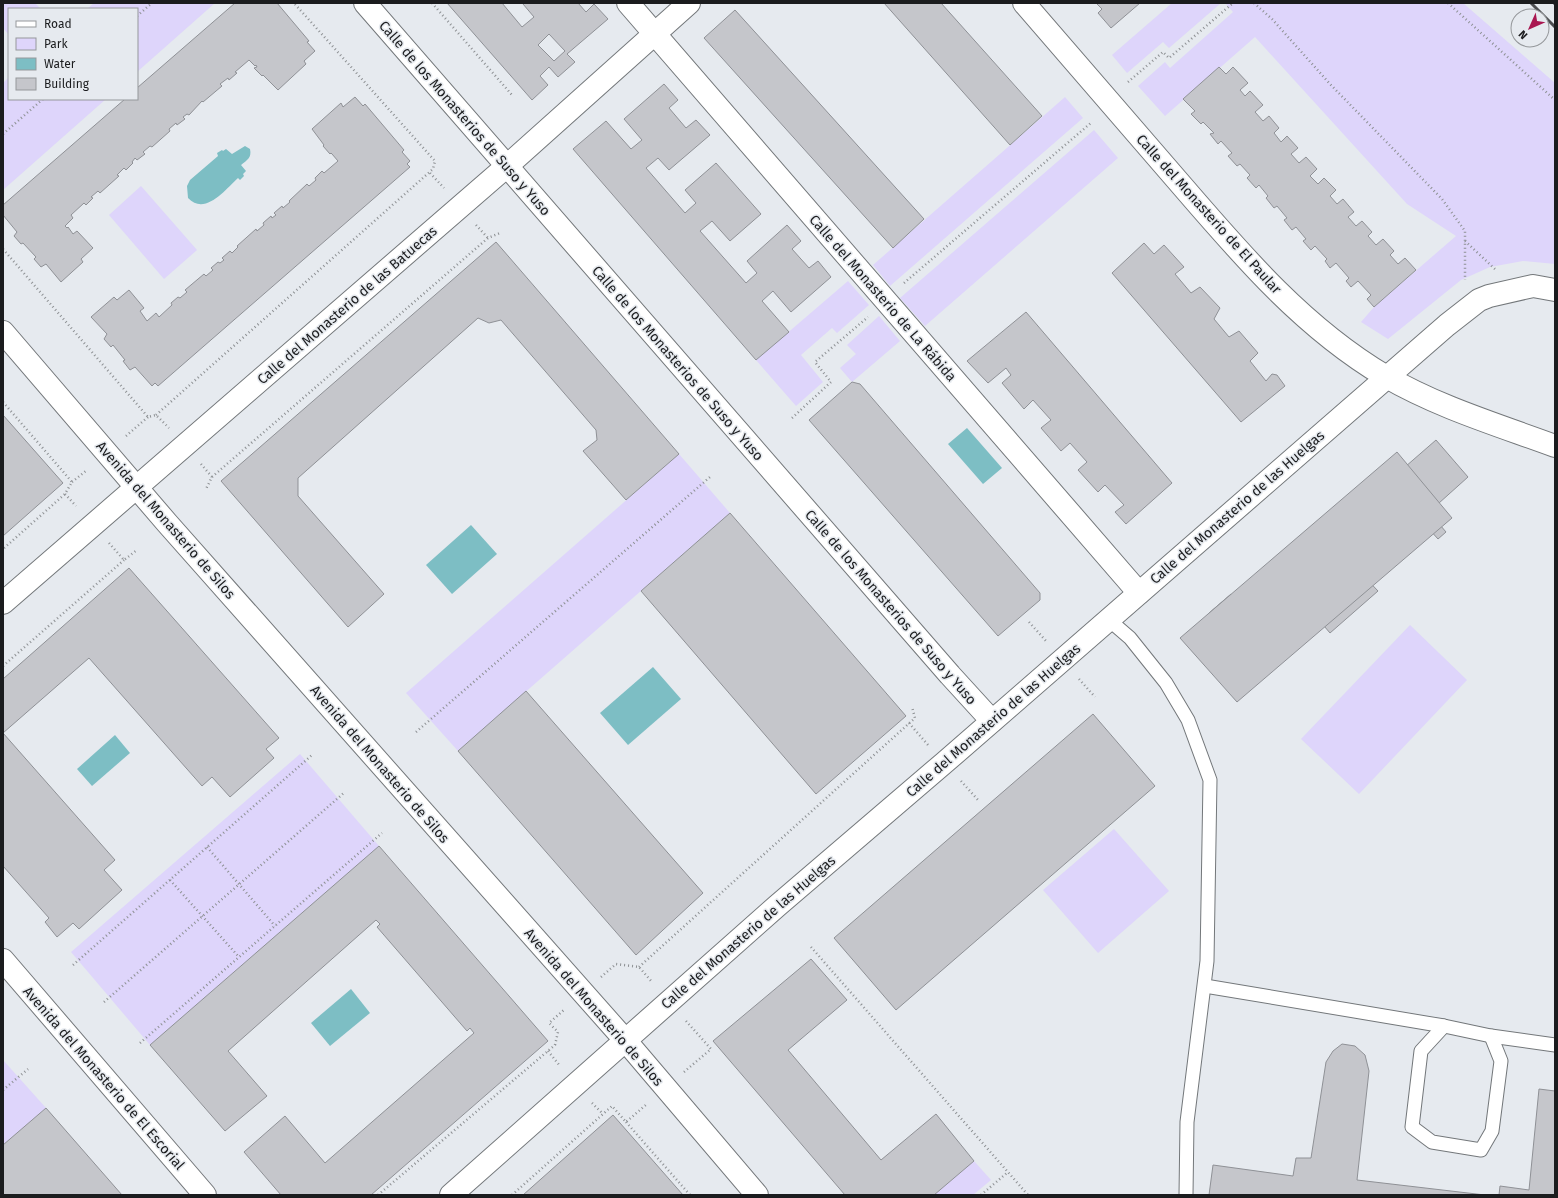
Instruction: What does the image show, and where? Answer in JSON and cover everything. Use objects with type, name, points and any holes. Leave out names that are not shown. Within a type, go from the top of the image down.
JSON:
[{"type":"street","name":"Calle de los Monasterios de Suso y Yuso","points":[[365,3],[950,675],[992,721]]},
{"type":"street","name":"Calle del Monasterio de La Rábida","points":[[628,3],[1139,593]]},
{"type":"street","name":"Calle del Monasterio de las Batuecas","points":[[3,604],[507,166],[689,3]]},
{"type":"street","name":"Calle del Monasterio de El Paular","points":[[1024,3],[1264,279],[1310,322],[1362,361],[1386,376],[1417,392],[1478,419],[1555,446]]},
{"type":"street","name":"Calle del Monasterio de las Huelgas","points":[[451,1195],[777,906],[992,721],[1446,325],[1479,300],[1489,296],[1528,287],[1555,290]]},
{"type":"street","name":"Avenida del Monasterio de Silos","points":[[3,332],[136,487],[625,1040],[757,1195]]},
{"type":"street","name":"Avenida del Monasterio de El Escorial","points":[[3,960],[205,1195]]},
{"type":"lane","points":[[1108,619],[1130,638],[1166,683],[1188,720],[1210,780],[1207,961],[1187,1122],[1186,1195]]},
{"type":"lane","points":[[1205,986],[1444,1026],[1491,1036],[1555,1045]]},
{"type":"lane","points":[[1444,1026],[1421,1051],[1412,1127],[1432,1142],[1481,1150],[1492,1131],[1501,1061],[1491,1036]]},
{"type":"path","points":[[138,15],[152,3]]},
{"type":"path","points":[[3,249],[148,417],[156,415],[433,169],[435,161],[294,3]]},
{"type":"path","points":[[432,3],[512,96]]},
{"type":"path","points":[[1128,82],[1163,52],[1169,58],[1233,3]]},
{"type":"path","points":[[1254,3],[1272,19],[1330,84],[1442,199],[1466,231],[1464,272],[1466,287]]},
{"type":"path","points":[[1448,3],[1555,100]]},
{"type":"path","points":[[3,134],[41,100]]},
{"type":"path","points":[[792,418],[831,382],[815,362],[1092,122]]},
{"type":"path","points":[[206,489],[212,477],[488,238],[500,233]]},
{"type":"path","points":[[1466,241],[1498,273]]},
{"type":"path","points":[[3,402],[72,482],[65,494],[3,549]]},
{"type":"path","points":[[156,415],[186,445],[212,477]]},
{"type":"path","points":[[416,732],[710,477]]},
{"type":"path","points":[[3,666],[124,560]]},
{"type":"path","points":[[639,967],[914,718],[912,706]]},
{"type":"path","points":[[73,965],[312,755]]},
{"type":"path","points":[[104,1002],[345,792]]},
{"type":"path","points":[[140,1043],[382,833]]},
{"type":"path","points":[[207,847],[275,926]]},
{"type":"path","points":[[170,880],[239,957]]},
{"type":"path","points":[[811,947],[1028,1195]]},
{"type":"path","points":[[685,1072],[711,1049],[687,1021]]},
{"type":"path","points":[[378,1195],[555,1045],[558,1032],[549,1022]]},
{"type":"path","points":[[3,1090],[28,1069]]},
{"type":"path","points":[[512,1195],[612,1106],[690,1195]]},
{"type":"path","points":[[626,1122],[643,1108]]},
{"type":"path","points":[[982,1195],[1008,1172]]},
{"type":"green space","points":[[3,3],[35,3],[40,8],[8,8],[8,34],[3,28]]},
{"type":"green space","points":[[94,3],[215,3],[138,71],[138,8],[88,8]]},
{"type":"green space","points":[[1172,3],[1221,3],[1169,48],[1163,42],[1127,73],[1112,55]]},
{"type":"green space","points":[[1225,3],[1463,3],[1510,44],[1510,48],[1515,48],[1555,83],[1555,264],[1523,261],[1490,267],[1461,280],[1388,339],[1361,322],[1374,307],[1456,236],[1407,204],[1255,37],[1165,116],[1138,86],[1165,62],[1170,68],[1233,12]]},
{"type":"green space","points":[[8,78],[8,100],[105,100],[3,190],[3,83]]},
{"type":"green space","points":[[1065,97],[1083,118],[890,286],[873,265]]},
{"type":"green space","points":[[1094,130],[1118,158],[925,326],[900,298]]},
{"type":"green space","points":[[141,186],[197,250],[164,279],[109,215]]},
{"type":"green space","points":[[848,281],[869,305],[837,333],[832,328],[801,355],[823,382],[796,406],[756,360]]},
{"type":"green space","points":[[879,316],[900,341],[852,382],[840,368],[856,354],[847,345]]},
{"type":"green space","points":[[679,454],[730,513],[458,751],[406,693]]},
{"type":"green space","points":[[1410,625],[1467,680],[1359,794],[1301,739]]},
{"type":"green space","points":[[300,754],[379,846],[150,1045],[71,952]]},
{"type":"green space","points":[[1114,829],[1169,891],[1098,953],[1043,890]]},
{"type":"green space","points":[[3,1060],[46,1108],[3,1145]]},
{"type":"green space","points":[[974,1161],[991,1180],[973,1195],[934,1195]]},
{"type":"water","points":[[245,146],[250,149],[250,155],[241,165],[246,171],[240,180],[238,178],[221,194],[208,203],[194,203],[188,198],[187,186],[190,180],[218,156],[217,153],[226,149],[232,154]]},
{"type":"water","points":[[967,428],[1002,468],[983,484],[948,444]]},
{"type":"water","points":[[471,525],[497,554],[452,594],[426,565]]},
{"type":"water","points":[[653,667],[681,699],[628,745],[600,713]]},
{"type":"water","points":[[115,735],[130,753],[92,786],[77,769]]},
{"type":"water","points":[[351,989],[370,1013],[330,1046],[311,1023]]},
{"type":"building","points":[[235,3],[277,3],[309,41],[307,42],[315,51],[304,61],[306,64],[278,90],[254,68],[257,67],[256,65],[255,66],[249,60],[235,72],[237,73],[229,80],[228,78],[220,84],[222,86],[203,102],[202,101],[189,115],[187,114],[183,117],[185,119],[177,125],[176,123],[169,129],[170,131],[152,147],[150,146],[143,152],[145,154],[137,160],[135,158],[132,162],[133,163],[126,170],[124,168],[117,175],[119,176],[100,193],[98,191],[91,197],[93,198],[86,205],[84,203],[71,215],[73,218],[65,226],[67,228],[68,227],[73,234],[77,231],[93,248],[81,259],[83,262],[61,282],[46,264],[41,267],[34,259],[36,257],[14,236],[17,232],[3,215],[3,205],[124,100],[138,100],[138,87]]},
{"type":"building","points":[[447,3],[502,3],[522,27],[534,17],[523,4],[524,3],[578,3],[586,12],[594,4],[608,19],[567,54],[575,62],[558,77],[549,67],[540,76],[548,85],[532,100]],"holes":[[[549,34],[565,51],[554,61],[538,45]]]},
{"type":"building","points":[[884,3],[941,3],[1042,116],[1010,145]]},
{"type":"building","points":[[1096,3],[1140,3],[1111,28],[1098,13],[1102,9]]},
{"type":"building","points":[[735,10],[924,219],[893,248],[704,38]]},
{"type":"building","points":[[1219,67],[1226,74],[1233,67],[1248,83],[1240,90],[1245,96],[1250,91],[1263,105],[1255,112],[1263,121],[1269,116],[1279,128],[1274,133],[1281,142],[1287,136],[1298,148],[1291,154],[1299,163],[1306,157],[1317,169],[1310,176],[1318,184],[1324,178],[1336,190],[1330,196],[1337,204],[1343,199],[1354,212],[1348,217],[1356,226],[1362,221],[1372,232],[1368,236],[1376,245],[1383,239],[1394,251],[1390,255],[1398,264],[1405,258],[1416,270],[1374,307],[1367,299],[1371,295],[1358,281],[1351,287],[1346,281],[1349,278],[1336,263],[1330,268],[1325,261],[1327,259],[1315,246],[1311,250],[1303,241],[1306,239],[1296,227],[1292,230],[1284,220],[1287,218],[1277,206],[1274,208],[1266,198],[1268,196],[1259,185],[1256,188],[1247,178],[1250,175],[1240,164],[1237,166],[1228,156],[1232,153],[1221,141],[1218,144],[1210,134],[1214,133],[1203,122],[1201,124],[1191,114],[1195,111],[1183,99]]},
{"type":"building","points":[[664,84],[678,100],[669,108],[686,128],[696,120],[710,135],[669,170],[658,158],[646,168],[685,213],[696,203],[685,190],[716,163],[761,214],[730,241],[712,221],[700,231],[746,283],[757,273],[747,261],[787,225],[801,241],[792,249],[809,268],[818,261],[831,277],[791,312],[773,291],[762,301],[789,332],[756,360],[573,149],[606,121],[631,149],[642,140],[624,119]]},
{"type":"building","points":[[355,97],[363,106],[365,104],[404,150],[402,152],[410,161],[407,164],[410,167],[158,386],[155,383],[152,386],[135,367],[130,370],[123,361],[125,360],[113,345],[111,347],[104,339],[107,334],[91,317],[114,297],[117,300],[129,290],[144,308],[140,311],[147,321],[156,313],[159,317],[172,305],[171,303],[187,292],[185,290],[204,274],[206,276],[213,270],[211,268],[218,262],[220,263],[224,260],[222,258],[230,251],[232,253],[238,247],[237,246],[256,229],[257,231],[264,225],[263,223],[271,216],[272,218],[276,215],[274,213],[282,206],[283,208],[290,202],[289,201],[307,184],[309,186],[316,180],[315,178],[322,171],[324,173],[338,161],[323,146],[324,145],[312,129],[341,103],[343,107]]},
{"type":"building","points":[[496,242],[679,454],[626,500],[583,451],[597,440],[596,430],[501,320],[489,323],[478,318],[298,478],[298,496],[384,594],[348,627],[221,481]]},
{"type":"building","points":[[1144,243],[1154,254],[1164,245],[1184,267],[1175,274],[1191,293],[1200,287],[1220,308],[1214,319],[1229,337],[1239,331],[1258,353],[1250,361],[1266,381],[1272,374],[1277,375],[1285,386],[1241,422],[1112,273]]},
{"type":"building","points":[[1026,312],[1172,483],[1126,524],[1115,512],[1124,505],[1105,485],[1098,492],[1078,470],[1087,462],[1070,443],[1061,451],[1041,428],[1051,420],[1033,400],[1024,409],[1002,383],[1011,375],[1006,368],[988,383],[967,361]]},
{"type":"building","points":[[852,382],[860,384],[1040,593],[1040,600],[998,636],[809,420]]},
{"type":"building","points":[[3,415],[63,483],[3,536]]},
{"type":"building","points":[[1436,440],[1468,477],[1429,512],[1446,532],[1438,539],[1421,520],[1360,572],[1378,591],[1330,633],[1313,613],[1260,660],[1226,620],[1219,625],[1209,613],[1231,594],[1243,608]]},
{"type":"building","points":[[1397,452],[1452,518],[1237,702],[1180,638]]},
{"type":"building","points":[[730,513],[906,716],[816,794],[641,591]]},
{"type":"building","points":[[129,568],[279,738],[266,749],[274,758],[230,797],[212,777],[202,786],[89,658],[3,733],[3,679]]},
{"type":"building","points":[[526,691],[703,893],[636,955],[458,751]]},
{"type":"building","points":[[1093,714],[1155,786],[896,1010],[834,938]]},
{"type":"building","points":[[3,733],[115,860],[104,870],[122,890],[79,929],[73,923],[57,937],[45,922],[49,918],[3,866]]},
{"type":"building","points":[[379,846],[548,1041],[371,1195],[281,1195],[244,1152],[285,1116],[325,1163],[474,1033],[470,1028],[467,1031],[377,927],[380,924],[376,920],[228,1051],[267,1096],[225,1131],[150,1045]]},
{"type":"building","points":[[811,959],[847,1000],[788,1050],[881,1160],[936,1114],[974,1161],[934,1195],[845,1195],[713,1041]]},
{"type":"building","points":[[1342,1044],[1355,1046],[1365,1055],[1369,1071],[1357,1180],[1485,1195],[1209,1195],[1213,1165],[1293,1176],[1296,1158],[1311,1158],[1326,1062],[1333,1051]]},
{"type":"building","points":[[1539,1089],[1555,1091],[1555,1195],[1499,1195],[1500,1186],[1529,1190]]},
{"type":"building","points":[[46,1108],[122,1195],[3,1195],[3,1145]]},
{"type":"building","points":[[613,1115],[683,1195],[523,1195]]},
{"type":"railway","points":[[1531,3],[1555,27]]}]
